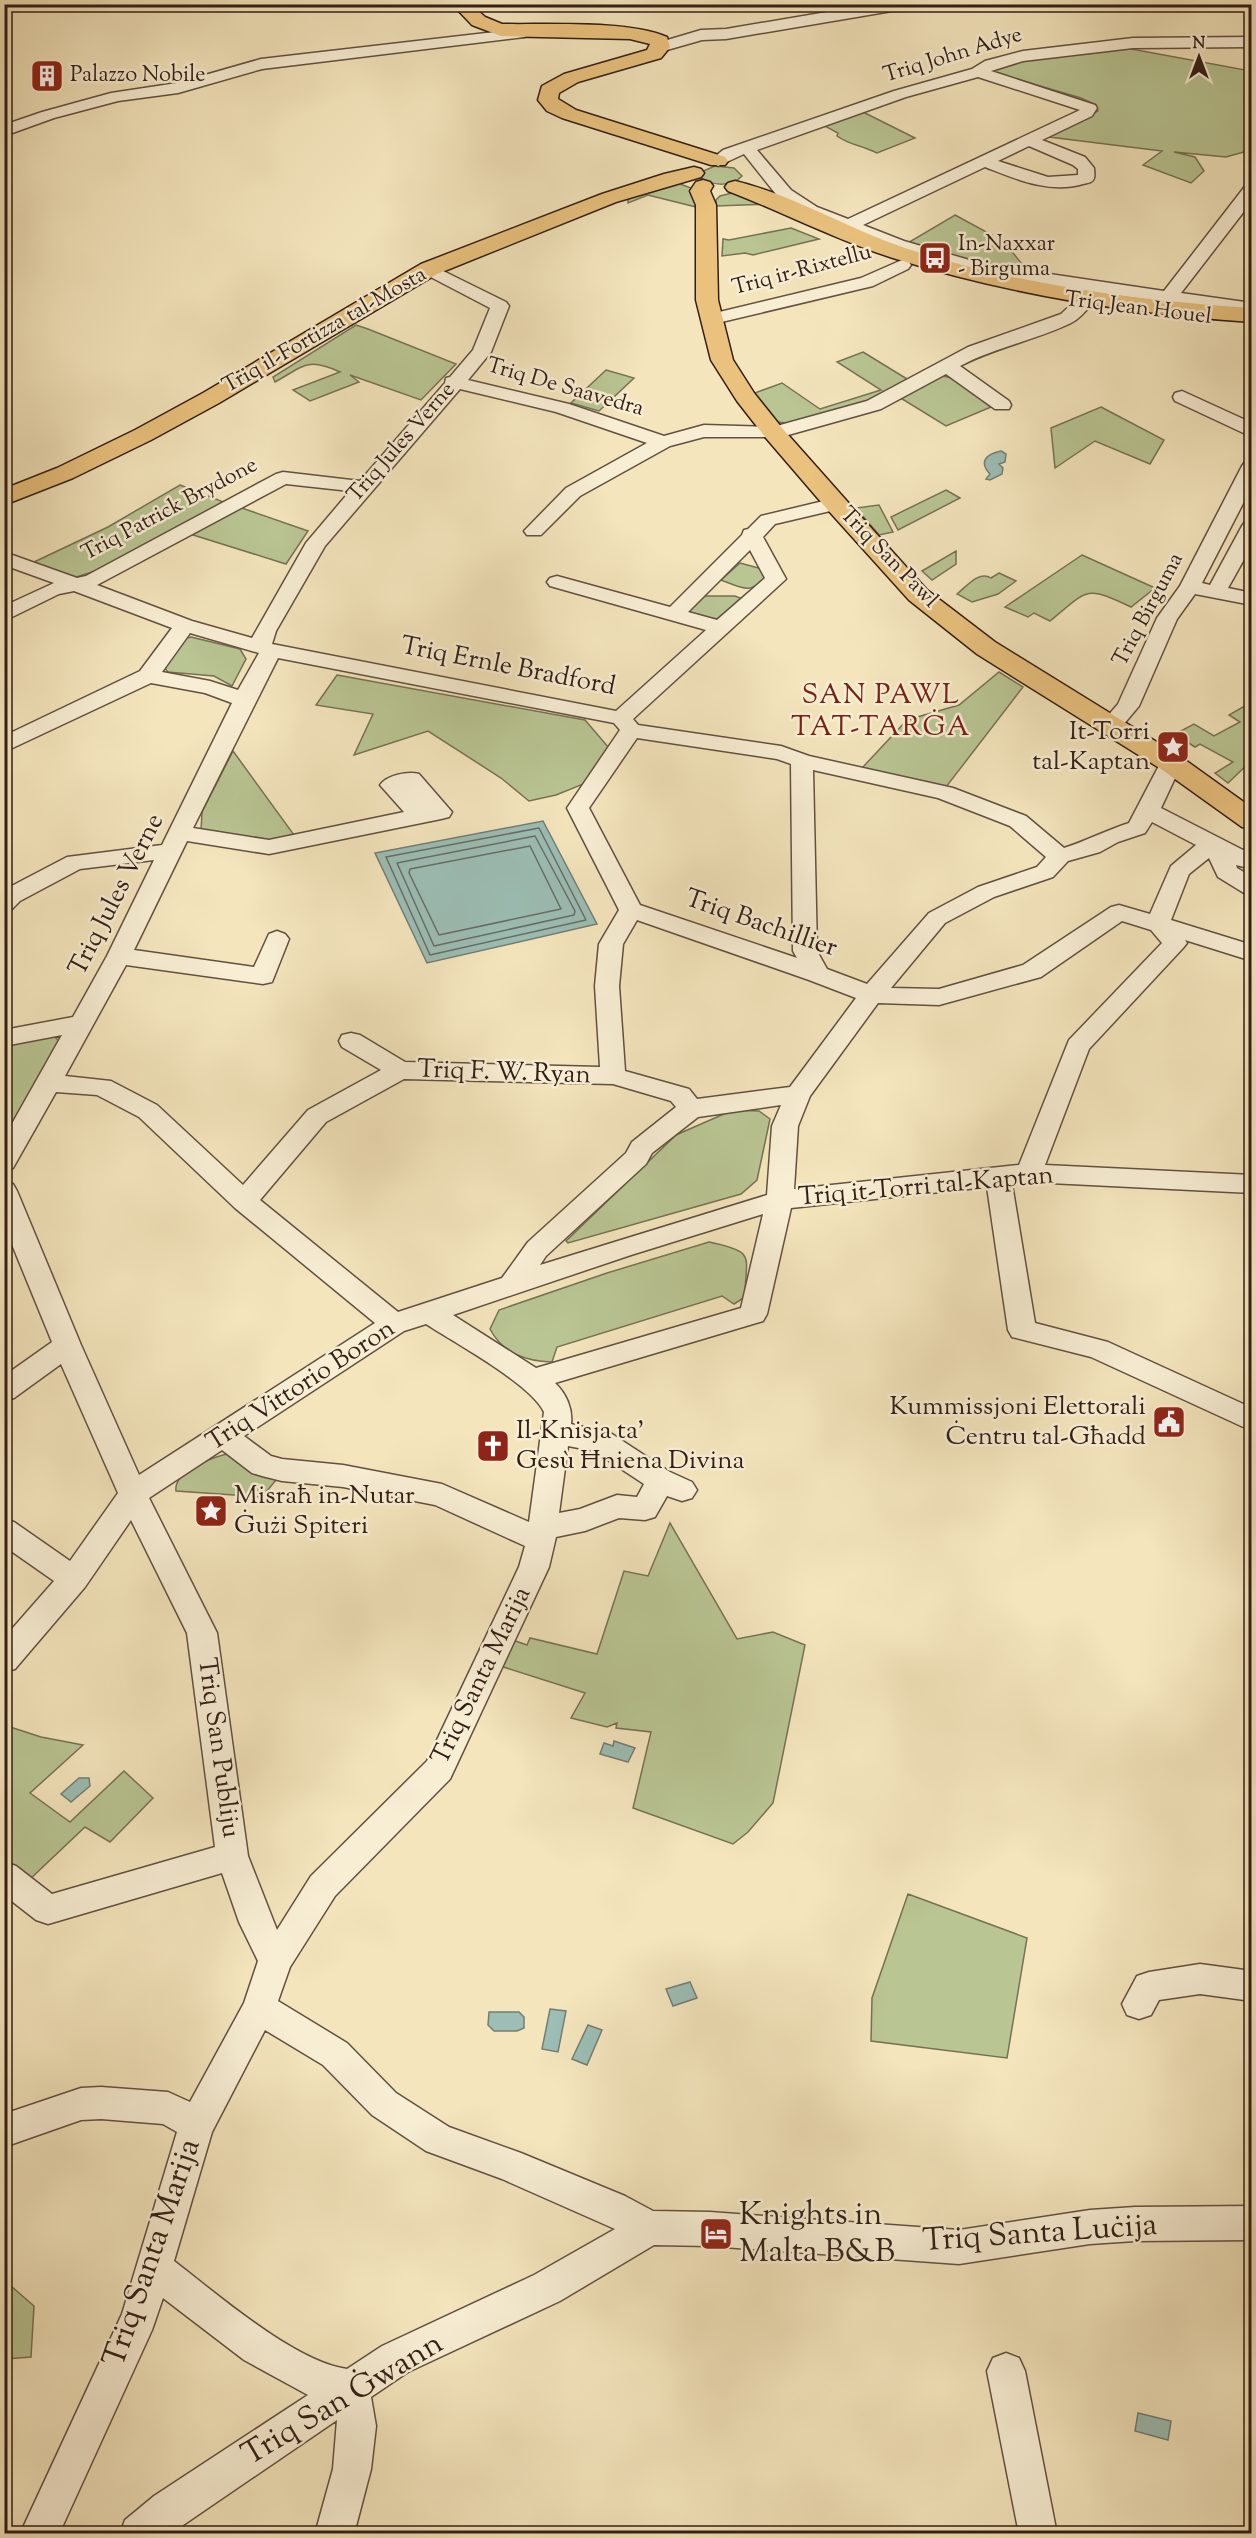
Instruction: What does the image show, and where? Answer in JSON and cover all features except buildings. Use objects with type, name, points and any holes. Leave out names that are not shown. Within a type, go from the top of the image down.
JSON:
[{"type":"main road","points":[[455,4],[466,22],[480,30],[520,34],[626,36],[637,39],[644,45],[643,49],[635,54],[554,78],[540,86],[535,97],[540,108],[559,117],[672,155],[720,179],[728,162],[717,161],[569,114],[554,107],[548,100],[549,90],[572,78],[654,54],[660,47],[660,41],[649,36],[630,33],[501,30],[485,26],[474,20],[461,4]]},
{"type":"main road","name":"Triq il-Fortizza tal-Mosta","points":[[4,498],[65,473],[211,398],[429,268],[609,198],[654,184],[720,179]]},
{"type":"main road","name":"Triq Jean Houel","points":[[720,179],[898,252],[1008,283],[1160,306],[1251,315]]},
{"type":"main road","name":"Triq San Pawl","points":[[720,179],[707,300],[722,360],[745,396],[774,433],[918,595],[986,648],[1171,763],[1251,821]]},
{"type":"street","points":[[660,47],[701,35],[736,33],[892,6],[969,4]]},
{"type":"street","points":[[4,131],[48,114],[99,100],[178,88],[261,64],[520,34]]},
{"type":"street","name":"Triq John Adye","points":[[720,179],[811,124],[900,94],[978,72],[991,64],[1023,56],[1133,43],[1251,42]]},
{"type":"street","points":[[840,227],[1030,141],[1086,113],[1089,108],[978,72]]},
{"type":"street","points":[[986,162],[1044,183],[1071,184],[1086,178],[1086,168],[1079,161],[1030,141]]},
{"type":"street","name":"Triq Jean Houel","points":[[720,179],[785,194],[840,227],[981,269],[1168,298],[1251,315]]},
{"type":"street","points":[[1168,298],[1251,189]]},
{"type":"street","name":"Triq Jean Houel","points":[[786,206],[811,211]]},
{"type":"street","name":"Triq Jean Houel","points":[[786,206],[811,229],[853,248],[956,281],[1083,303],[1207,318],[1251,315]]},
{"type":"street","name":"Triq ir-Rixtellu","points":[[713,319],[867,282],[902,265]]},
{"type":"street","name":"Triq Jules Verne","points":[[4,1162],[119,956],[244,700],[266,648],[265,631],[316,543],[453,382],[482,352],[500,306],[429,268]]},
{"type":"street","points":[[534,531],[573,492],[663,442],[704,431],[774,433],[874,405],[949,367],[975,351],[1067,318],[1083,303]]},
{"type":"street","points":[[949,367],[1002,405]]},
{"type":"street","name":"Triq De Saavedra","points":[[453,382],[562,408],[663,442]]},
{"type":"street","points":[[1182,397],[1251,431]]},
{"type":"street","name":"Triq Birguma","points":[[1110,726],[1128,706],[1167,618],[1190,587],[1250,471]]},
{"type":"street","name":"Triq Patrick Brydone","points":[[4,615],[52,590],[93,580],[283,478],[363,487]]},
{"type":"street","points":[[674,615],[751,534],[768,520],[836,504]]},
{"type":"street","points":[[1226,514],[1251,520]]},
{"type":"street","name":"Triq Birguma","points":[[1216,592],[1251,526]]},
{"type":"street","points":[[613,1076],[607,986],[610,944],[631,910],[578,808],[626,724],[721,628],[776,579],[751,534]]},
{"type":"street","name":"Triq Ernle Bradford","points":[[4,558],[185,625],[266,648],[730,747],[781,753],[802,762],[945,793],[1018,821],[1060,856]]},
{"type":"street","points":[[557,582],[721,628]]},
{"type":"street","points":[[1190,587],[1251,599]]},
{"type":"street","points":[[4,745],[148,676],[185,625]]},
{"type":"street","points":[[148,676],[210,687],[244,700]]},
{"type":"street","points":[[802,762],[805,951],[818,974]]},
{"type":"street","points":[[532,1379],[753,1314],[780,1200],[785,1126],[798,1094],[870,995],[937,918],[986,892],[1045,872],[1060,856],[1092,847],[1110,837],[1137,828],[1148,811],[1171,763]]},
{"type":"street","points":[[1148,811],[1244,860],[1251,855]]},
{"type":"street","points":[[4,904],[12,896],[75,862],[176,842],[269,847],[420,816]]},
{"type":"street","points":[[1211,844],[1224,864],[1226,872],[1251,888]]},
{"type":"street","points":[[1158,923],[1179,871],[1211,844]]},
{"type":"street","name":"Triq Bachillier","points":[[631,910],[775,958],[870,995]]},
{"type":"street","points":[[870,995],[939,997],[1032,971],[1119,912],[1251,953]]},
{"type":"street","points":[[610,944],[637,927],[666,921]]},
{"type":"street","points":[[1029,1173],[1078,1046],[1175,943],[1158,923]]},
{"type":"street","points":[[119,956],[263,976],[277,939]]},
{"type":"street","points":[[775,958],[805,951]]},
{"type":"street","points":[[4,1038],[83,1023]]},
{"type":"street","points":[[351,1041],[400,1070]]},
{"type":"street","name":"Triq F. W. Ryan","points":[[244,1201],[317,1116],[400,1070],[613,1076],[680,1095],[691,1109]]},
{"type":"street","points":[[49,1083],[102,1087],[148,1111],[244,1201],[394,1324]]},
{"type":"street","points":[[511,1286],[537,1249],[637,1158],[641,1148],[691,1109],[798,1094]]},
{"type":"street","name":"Triq it-Torri tal-Kaptan","points":[[780,1200],[1029,1173],[1251,1184]]},
{"type":"street","points":[[998,1176],[1022,1330],[1098,1349],[1251,1420]]},
{"type":"street","name":"Triq San Publiju","points":[[4,1191],[67,1345],[134,1493],[202,1633],[232,1856],[256,1922],[276,1961]]},
{"type":"street","name":"Triq Vittorio Boron","points":[[134,1493],[394,1324],[694,1225],[780,1200]]},
{"type":"street","name":"Triq Santa Marija","points":[[276,1961],[323,1886],[438,1770],[534,1567],[542,1534],[558,1412],[550,1395],[532,1379],[429,1312]]},
{"type":"street","points":[[4,1391],[67,1345]]},
{"type":"street","points":[[223,1436],[262,1465],[282,1470],[343,1476],[414,1488],[442,1495],[542,1534],[585,1520],[617,1506],[645,1509],[671,1485],[602,1442],[570,1435],[555,1435]]},
{"type":"street","points":[[4,1660],[74,1579],[134,1493]]},
{"type":"street","points":[[4,1530],[74,1579]]},
{"type":"street","points":[[4,1876],[48,1910],[232,1856]]},
{"type":"street","points":[[276,1961],[259,2008],[335,2054],[384,2104],[438,2139],[509,2165],[612,2208],[650,2228]]},
{"type":"street","points":[[1139,2004],[1149,1987],[1200,1979],[1251,1986]]},
{"type":"street","name":"Triq Santa Marija","points":[[39,2534],[139,2317],[195,2129],[259,2008]]},
{"type":"street","points":[[4,2132],[81,2104],[101,2103],[168,2108],[192,2122],[195,2129]]},
{"type":"street","name":"Triq Santa Luċija","points":[[650,2228],[721,2230],[959,2247],[1090,2227],[1135,2224],[1251,2223]]},
{"type":"street","name":"Triq San Ġwann","points":[[139,2534],[168,2510],[395,2360],[547,2288],[650,2228]]},
{"type":"street","points":[[153,2268],[256,2347],[327,2385],[351,2388],[357,2426],[352,2469],[334,2534]]},
{"type":"street","points":[[1006,2371],[1038,2534]]},
{"type":"green space","points":[[1126,48],[1251,71],[1251,150],[1226,157],[1174,152],[1195,157],[1204,171],[1191,183],[1143,165],[1162,151],[1049,137],[1098,111],[1096,105],[1081,98],[995,73],[989,67],[1013,61],[1083,51],[1086,54]]},
{"type":"green space","points":[[861,111],[915,138],[877,153],[842,139],[837,136],[838,133],[821,124]]},
{"type":"green space","points":[[715,166],[734,168],[742,176],[728,184],[711,183],[701,178],[701,172]]},
{"type":"green space","points":[[664,184],[680,184],[694,189],[698,197],[696,207],[648,195],[628,203],[628,196]]},
{"type":"green space","points":[[736,192],[770,204],[716,206],[716,200],[720,196]]},
{"type":"green space","points":[[955,215],[992,235],[989,237],[1013,253],[1031,275],[906,244]]},
{"type":"green space","points":[[791,228],[819,239],[753,255],[745,253],[722,256],[723,239],[729,240]]},
{"type":"green space","points":[[356,325],[456,364],[421,400],[350,375],[359,382],[310,401],[293,390],[340,372],[313,364],[306,365],[275,382],[273,377]]},
{"type":"green space","points":[[863,352],[912,382],[841,411],[798,422],[771,419],[752,394],[782,383],[820,409],[881,390],[837,362]]},
{"type":"green space","points":[[606,370],[634,378],[599,411],[571,403]]},
{"type":"green space","points":[[943,376],[952,378],[991,407],[946,426],[899,397]]},
{"type":"green space","points":[[1101,407],[1164,440],[1150,464],[1095,441],[1055,468],[1051,428]]},
{"type":"green space","points":[[180,485],[226,503],[105,568],[73,578],[34,562],[108,527]]},
{"type":"green space","points":[[946,490],[960,498],[898,530],[891,517]]},
{"type":"green space","points":[[879,505],[893,532],[879,535],[856,508]]},
{"type":"green space","points":[[239,507],[308,531],[286,564],[190,534]]},
{"type":"green space","points":[[956,551],[956,564],[932,580],[922,571]]},
{"type":"green space","points":[[1082,555],[1155,588],[1131,607],[1104,595],[1088,594],[1073,602],[1050,621],[1034,613],[1028,617],[1005,607]]},
{"type":"green space","points":[[740,563],[762,569],[769,577],[751,588],[736,586],[721,580]]},
{"type":"green space","points":[[999,573],[1016,581],[998,594],[972,602],[957,594],[977,578],[986,576],[991,578]]},
{"type":"green space","points":[[702,596],[735,596],[745,600],[726,616],[715,619],[691,613],[689,608]]},
{"type":"green space","points":[[191,637],[240,649],[246,659],[232,686],[214,676],[168,672],[163,666],[183,639]]},
{"type":"green space","points":[[999,672],[1023,687],[946,787],[862,768],[907,720],[959,705]]},
{"type":"green space","points":[[337,675],[585,720],[609,748],[586,783],[556,795],[529,801],[501,778],[428,731],[354,755],[373,714],[316,705]]},
{"type":"green space","points":[[1248,704],[1251,705],[1251,761],[1228,783],[1215,773],[1233,762],[1200,744],[1195,747],[1175,734],[1194,724],[1214,736],[1240,722],[1229,715]]},
{"type":"green space","points":[[233,751],[294,835],[270,841],[201,831],[202,812]]},
{"type":"green space","points":[[53,1036],[62,1043],[12,1132],[5,1133],[4,1045]]},
{"type":"green space","points":[[733,1110],[759,1111],[770,1119],[757,1180],[741,1194],[568,1243],[566,1241],[676,1135]]},
{"type":"green space","points":[[709,1242],[735,1249],[745,1258],[747,1264],[745,1297],[734,1304],[722,1296],[557,1347],[552,1362],[524,1358],[508,1350],[495,1338],[490,1329],[499,1310],[607,1273]]},
{"type":"green space","points":[[232,1453],[251,1469],[276,1480],[262,1497],[176,1491],[181,1477],[188,1471],[206,1461]]},
{"type":"green space","points":[[670,1523],[737,1639],[773,1632],[805,1645],[773,1803],[748,1832],[733,1844],[633,1808],[651,1732],[616,1728],[617,1723],[607,1727],[571,1718],[585,1693],[494,1664],[507,1638],[527,1645],[530,1638],[597,1654],[624,1571],[648,1576]]},
{"type":"green space","points":[[4,1725],[41,1737],[83,1745],[30,1793],[70,1822],[124,1771],[153,1798],[110,1842],[85,1827],[28,1881],[5,1863]]},
{"type":"green space","points":[[908,1894],[1027,1938],[1007,2058],[871,2041],[872,1998]]},
{"type":"green space","points":[[4,2280],[34,2306],[31,2357],[5,2359]]},
{"type":"water","points":[[1001,451],[1006,454],[1005,462],[999,464],[1003,468],[1002,474],[990,480],[986,479],[990,474],[986,469],[986,459]]},
{"type":"water","points":[[543,821],[597,924],[427,963],[375,853]]},
{"type":"water","points":[[614,1741],[635,1748],[628,1762],[600,1754],[604,1743],[613,1746]]},
{"type":"water","points":[[79,1778],[89,1778],[90,1786],[71,1802],[61,1794]]},
{"type":"water","points":[[690,1982],[697,1998],[673,2006],[666,1989]]},
{"type":"water","points":[[550,2009],[566,2011],[558,2052],[542,2049]]},
{"type":"water","points":[[489,2012],[519,2012],[524,2017],[524,2028],[517,2031],[494,2031],[488,2025]]},
{"type":"water","points":[[588,2025],[602,2030],[587,2065],[572,2059]]},
{"type":"water","points":[[1138,2413],[1171,2421],[1168,2440],[1135,2431]]},
{"type":"place","name":"Palazzo Nobile","points":[[47,76]]},
{"type":"place","name":"In-Naxxar - Birguma","points":[[935,258]]},
{"type":"place","name":"It-Torri tal-Kaptan","points":[[1173,747]]},
{"type":"place","name":"Kummissjoni Elettorali Ċentru tal-Għadd","points":[[1169,1422]]},
{"type":"place","name":"Il-Knisja ta' Gesù Ħniena Divina","points":[[493,1446]]},
{"type":"place","name":"Misraħ in-Nutar Ġużi Spiteri","points":[[211,1511]]},
{"type":"place","name":"Knights in Malta B&B","points":[[716,2234]]},
{"type":"district","name":"SAN PAWL TAT-TARĠA","points":[[881,712]]}]
